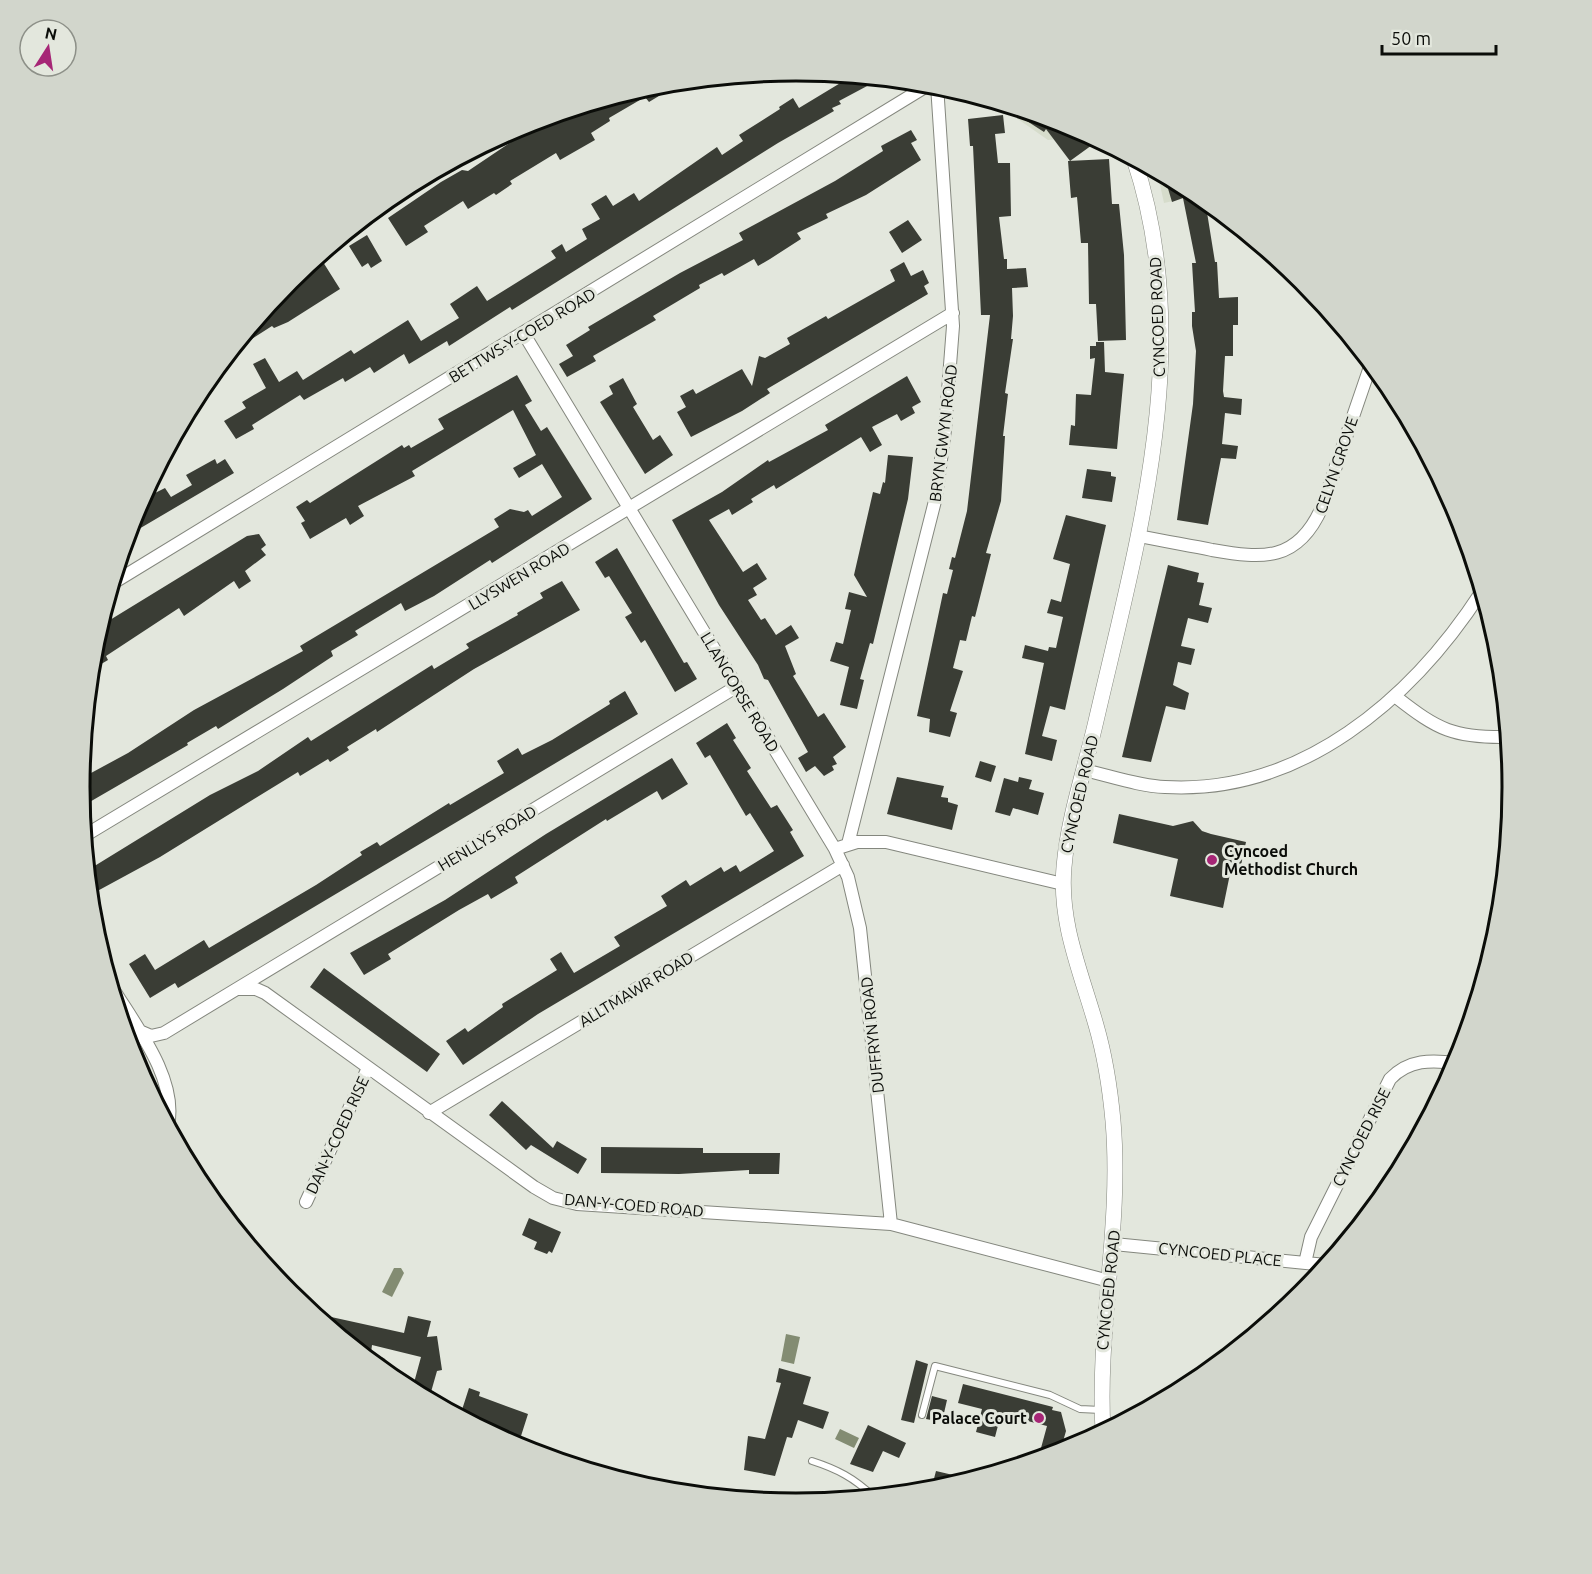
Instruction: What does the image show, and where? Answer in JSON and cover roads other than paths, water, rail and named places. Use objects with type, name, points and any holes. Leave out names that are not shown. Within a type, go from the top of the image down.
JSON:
[{"type":"street","name":"BETTWS-Y-COED ROAD","points":[[122,578],[917,92]]},
{"type":"street","name":"BRYN GWYN ROAD","points":[[848,844],[938,488],[952,360],[953,313],[938,96]]},
{"type":"street","name":"CYNCOED ROAD","points":[[1103,1422],[1102,1355],[1114,1244],[1115,1147],[1108,1083],[1097,1026],[1069,937],[1063,884],[1069,832],[1139,536],[1158,412],[1160,336],[1152,228],[1137,169]]},
{"type":"street","name":"LLYSWEN ROAD","points":[[92,832],[630,510],[953,313]]},
{"type":"street","name":"LLANGORSE ROAD","points":[[524,334],[835,849]]},
{"type":"street","name":"CELYN GROVE","points":[[1139,536],[1245,556],[1266,556],[1287,550],[1302,540],[1313,528],[1322,507],[1368,374]]},
{"type":"street","points":[[1084,770],[1163,787],[1209,786],[1262,776],[1316,753],[1356,728],[1396,697],[1434,658],[1476,599]]},
{"type":"street","name":"HENLLYS ROAD","points":[[238,989],[736,687]]},
{"type":"street","points":[[1396,697],[1423,718],[1454,734],[1478,738],[1500,737]]},
{"type":"street","points":[[835,849],[848,844],[886,842],[1063,884]]},
{"type":"street","name":"DUFFRYN ROAD","points":[[835,849],[855,903],[864,952],[891,1224]]},
{"type":"street","name":"ALLTMAWR ROAD","points":[[429,1113],[843,866]]},
{"type":"street","points":[[137,1030],[151,1036],[164,1034],[238,989]]},
{"type":"street","name":"DAN-Y-COED ROAD","points":[[238,989],[256,989],[265,993],[429,1113],[553,1198],[577,1204],[891,1224],[1109,1281]]},
{"type":"street","points":[[126,1012],[165,1083],[170,1113]]},
{"type":"street","name":"CYNCOED RISE","points":[[1305,1263],[1311,1237],[1390,1079],[1409,1065],[1421,1062],[1445,1063]]},
{"type":"street","name":"DAN-Y-COED RISE","points":[[306,1202],[369,1068]]},
{"type":"street","name":"CYNCOED PLACE","points":[[1114,1244],[1316,1264]]},
{"type":"lane","points":[[922,1415],[934,1366],[1050,1395],[1080,1409],[1102,1410]]},
{"type":"lane","points":[[812,1461],[836,1469],[857,1480],[866,1489]]},
{"type":"place","name":"Cyncoed Methodist Church","points":[[1212,860]]},
{"type":"place","name":"Palace Court","points":[[1039,1418]]}]
